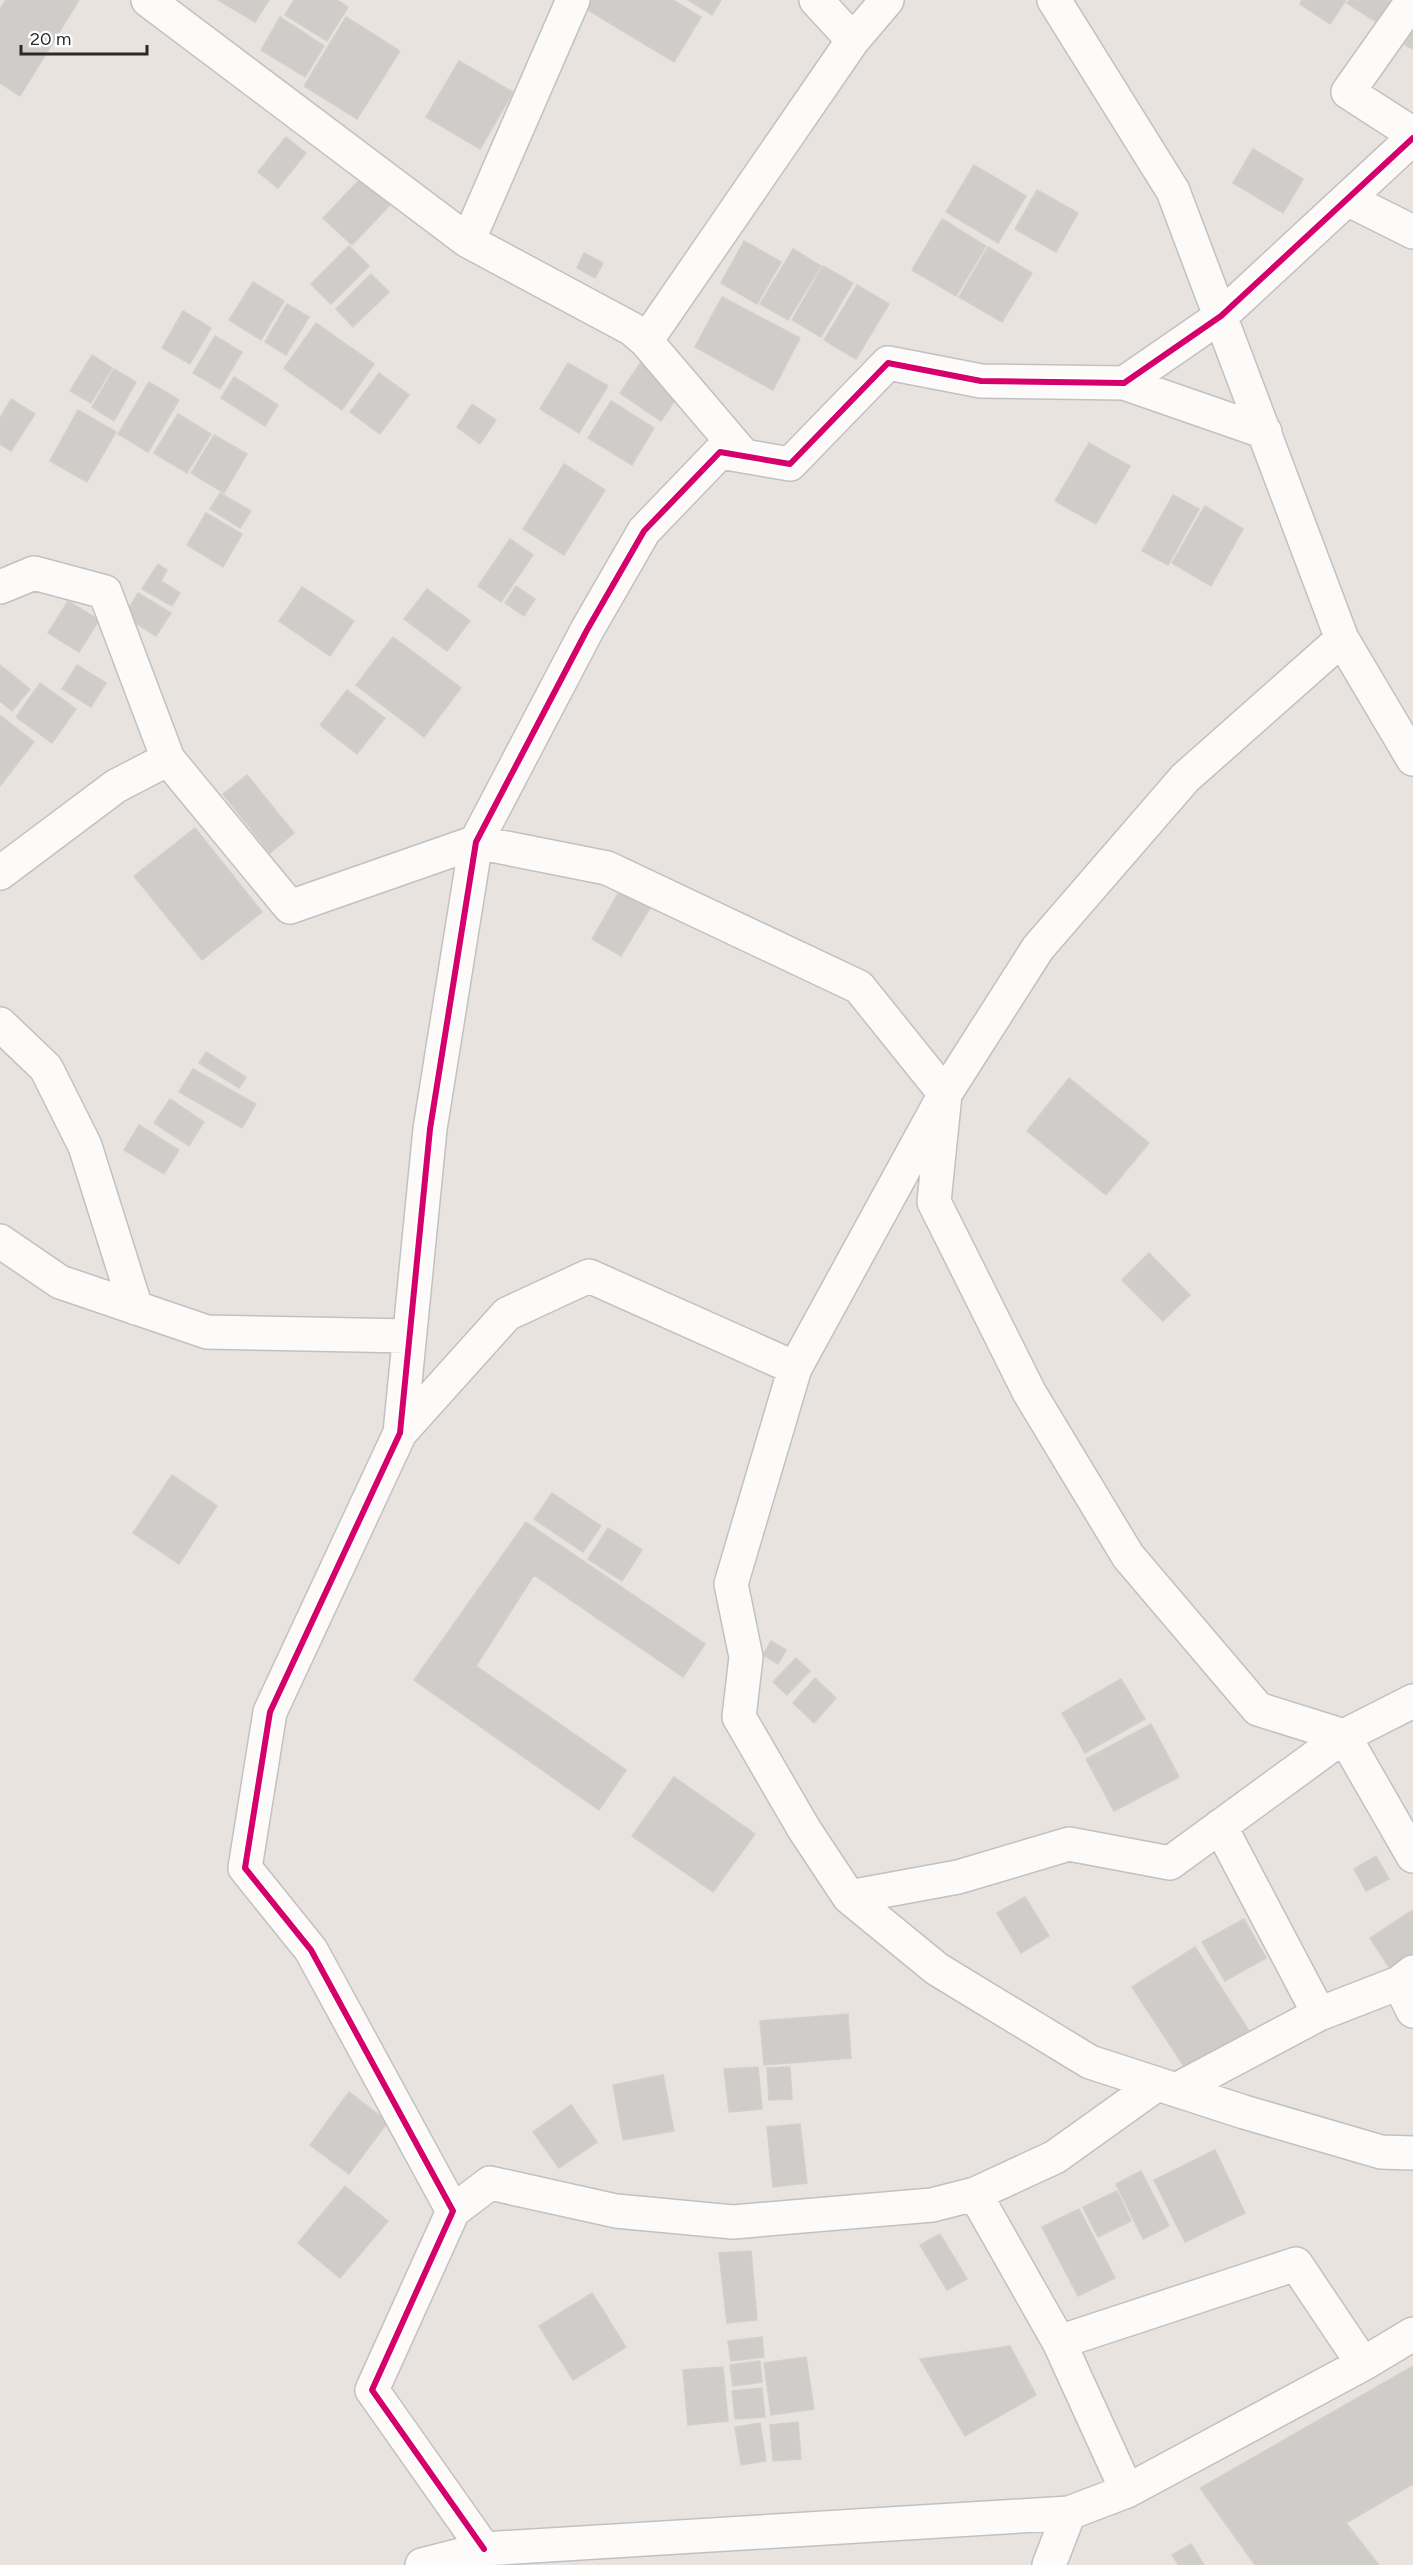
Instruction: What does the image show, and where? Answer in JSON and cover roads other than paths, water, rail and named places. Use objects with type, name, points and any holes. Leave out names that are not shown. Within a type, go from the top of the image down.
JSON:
[{"type":"street","points":[[148,0],[468,241],[632,329],[646,341],[744,456]]},
{"type":"street","points":[[468,241],[573,0]]},
{"type":"street","points":[[816,0],[853,40]]},
{"type":"street","points":[[646,341],[853,40],[887,0]]},
{"type":"street","points":[[1054,0],[1173,190],[1342,639],[1413,759]]},
{"type":"street","points":[[1413,0],[1348,92],[1413,134]]},
{"type":"street","points":[[1124,383],[1221,316],[1349,200],[1413,138]]},
{"type":"street","points":[[1349,200],[1413,232]]},
{"type":"street","points":[[400,1433],[430,1129],[477,842],[586,630],[644,531],[720,452],[790,464],[888,363],[981,381],[1124,383],[1265,432]]},
{"type":"street","points":[[0,587],[34,573],[105,592],[168,759],[290,907],[477,842],[607,868],[859,987],[945,1094],[934,1202],[1029,1392],[1128,1556],[1258,1709],[1344,1736],[1413,1856]]},
{"type":"street","points":[[1342,639],[1185,778],[1038,948],[945,1094],[795,1368],[731,1584],[746,1657],[739,1717],[804,1829],[849,1897],[937,1969],[1090,2061],[1167,2087],[1381,2152],[1413,2152]]},
{"type":"street","points":[[0,873],[116,786],[168,759]]},
{"type":"street","points":[[0,1024],[46,1068],[85,1146],[136,1308]]},
{"type":"street","points":[[0,1241],[60,1282],[207,1332],[409,1336]]},
{"type":"street","points":[[453,2211],[311,1950],[245,1868],[270,1712],[400,1433],[507,1314],[589,1276],[795,1368]]},
{"type":"street","points":[[849,1897],[958,1876],[1069,1844],[1170,1863],[1344,1736],[1413,1701]]},
{"type":"street","points":[[1220,1826],[1319,2014]]},
{"type":"street","points":[[484,2549],[372,2390],[453,2211],[490,2183],[616,2211],[733,2222],[932,2205],[975,2194],[1054,2157],[1167,2087],[1319,2014],[1408,1989]]},
{"type":"street","points":[[975,2194],[1059,2342],[1127,2491]]},
{"type":"street","points":[[1059,2342],[1296,2264],[1363,2364]]},
{"type":"street","points":[[422,2565],[484,2549],[1069,2513],[1127,2491],[1363,2364],[1413,2334]]},
{"type":"street","points":[[1049,2565],[1069,2513]]}]
